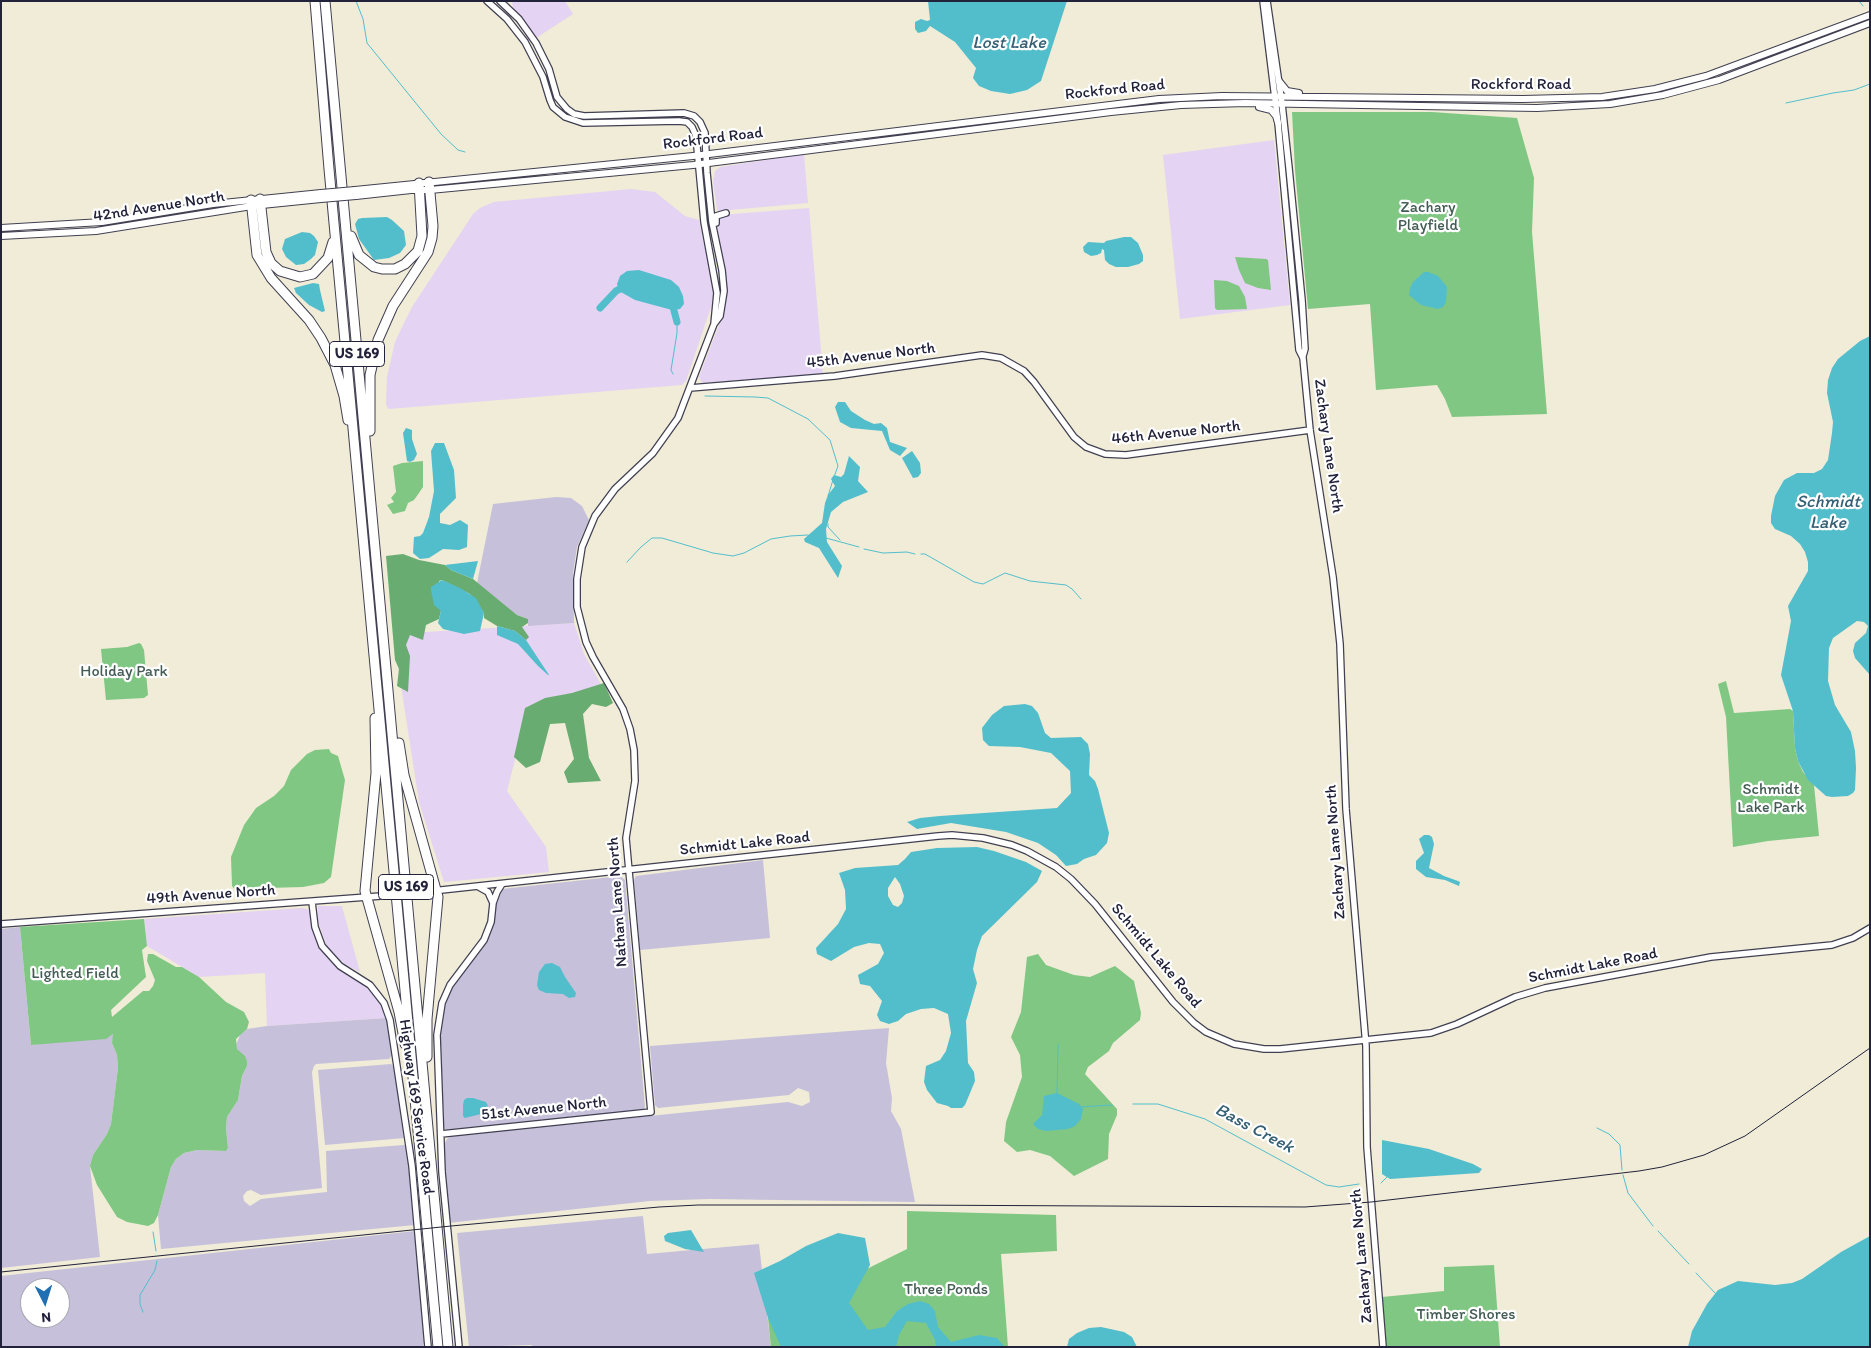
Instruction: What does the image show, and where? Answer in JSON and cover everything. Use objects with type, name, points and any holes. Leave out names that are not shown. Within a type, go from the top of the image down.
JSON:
[{"type":"highway","name":"US 169","points":[[315,1],[438,1347]]},
{"type":"highway","name":"US 169","points":[[326,1],[448,1347]]},
{"type":"highway","points":[[346,223],[355,248],[363,258],[377,269],[395,269],[413,258],[420,246],[425,187]]},
{"type":"highway","points":[[370,484],[372,363],[387,317],[428,252],[433,226],[425,187]]},
{"type":"highway","points":[[256,202],[267,255],[276,268],[287,274],[304,276],[316,272],[328,258],[336,235]]},
{"type":"highway","points":[[256,202],[257,255],[265,270],[313,326],[334,365],[344,396],[358,472]]},
{"type":"highway","points":[[376,664],[374,692],[376,764],[365,891],[399,1012],[415,1096]]},
{"type":"highway","points":[[386,664],[401,761],[437,891],[427,1019],[427,1109]]},
{"type":"main road","name":"Rockford Road","points":[[425,187],[698,156],[1136,101],[1193,97],[1278,96],[1555,100],[1602,97],[1691,80],[1722,71],[1870,15]]},
{"type":"main road","name":"Rockford Road","points":[[321,196],[699,165],[1111,112],[1172,106],[1231,103],[1537,108],[1622,102],[1663,95],[1719,80],[1870,23]]},
{"type":"main road","points":[[1279,81],[1287,91],[1340,93],[1346,97]]},
{"type":"main road","points":[[1231,103],[1271,110],[1276,116],[1278,123]]},
{"type":"main road","name":"42nd Avenue North","points":[[1,228],[102,222],[213,204],[321,196]]},
{"type":"main road","name":"42nd Avenue North","points":[[1,236],[96,231],[256,202]]},
{"type":"street","points":[[510,1],[513,13]]},
{"type":"street","name":"Zachary Lane North","points":[[1263,1],[1279,81],[1278,96]]},
{"type":"street","name":"Zachary Lane North","points":[[1267,1],[1269,32],[1302,300],[1305,349],[1303,356],[1310,430],[1331,561],[1340,644],[1346,809],[1366,1039],[1367,1147],[1383,1347]]},
{"type":"street","name":"Nathan Lane North","points":[[494,2],[513,13],[528,31],[549,68],[557,98],[574,114],[584,116],[677,112],[689,114],[700,122],[705,133],[711,206],[724,291],[720,316],[714,324]]},
{"type":"street","name":"Nathan Lane North","points":[[494,2],[525,42],[543,77],[550,100],[554,107],[565,117],[584,123],[672,120],[687,122],[695,132],[705,229],[717,293],[714,324],[678,418],[653,453],[615,489],[595,516],[582,547],[576,579],[577,607],[586,642],[623,709],[633,743],[636,766],[626,838],[651,1112]]},
{"type":"street","name":"Zachary Lane North","points":[[1279,104],[1278,123],[1294,299],[1299,350],[1303,356]]},
{"type":"street","points":[[711,206],[716,211],[726,212],[716,217],[716,243]]},
{"type":"street","name":"45th Avenue North","points":[[690,388],[835,376],[982,355],[1001,358],[1014,364],[1030,376],[1042,393]]},
{"type":"street","name":"46th Avenue North","points":[[1042,393],[1074,438],[1086,447],[1105,454],[1126,455],[1310,430]]},
{"type":"street","name":"Schmidt Lake Road","points":[[422,892],[938,836],[967,836],[996,840],[1042,858],[1071,879],[1095,904],[1173,1002],[1194,1023],[1206,1032],[1234,1044],[1264,1049],[1280,1049],[1421,1034],[1442,1030],[1515,997],[1545,988],[1711,957],[1832,945],[1853,938],[1870,928]]},
{"type":"street","points":[[459,1347],[442,1172],[437,1035],[442,1003],[450,985],[484,940],[491,922],[493,903],[502,884]]},
{"type":"street","points":[[479,887],[488,892],[493,903]]},
{"type":"street","name":"49th Avenue North","points":[[1,924],[312,902],[422,892]]},
{"type":"street","name":"Highway 169 Service Road","points":[[312,902],[315,927],[322,946],[340,966],[360,977],[374,989],[384,1003],[390,1020],[412,1166],[428,1347]]},
{"type":"street","name":"51st Avenue North","points":[[440,1134],[651,1112]]},
{"type":"shaded area","points":[[512,1],[565,1],[573,14],[536,38],[513,9]]},
{"type":"shaded area","points":[[1274,140],[1290,305],[1180,319],[1163,155]]},
{"type":"shaded area","points":[[804,154],[808,203],[718,211],[713,181],[715,171],[720,167]]},
{"type":"shaded area","points":[[631,189],[655,192],[685,216],[699,220],[714,291],[711,307],[686,381],[682,385],[389,409],[387,407],[387,377],[395,342],[412,307],[473,214],[480,208],[494,202]]},
{"type":"shaded area","points":[[809,208],[823,374],[702,383],[699,377],[719,325],[727,292],[726,278],[719,248],[717,218],[720,215]]},
{"type":"shaded area","points":[[556,497],[571,498],[582,506],[589,520],[577,547],[573,573],[574,623],[528,626],[528,619],[517,615],[477,583],[493,504]]},
{"type":"shaded area","points":[[574,623],[584,654],[603,688],[527,713],[507,791],[546,847],[549,872],[444,882],[419,802],[393,634]]},
{"type":"shaded area","points":[[763,860],[770,938],[640,950],[634,880],[636,876]]},
{"type":"shaded area","points":[[620,876],[625,880],[645,1107],[643,1110],[446,1130],[444,1128],[440,1034],[442,1016],[446,1000],[457,979],[477,954],[491,931],[498,893],[502,889]]},
{"type":"shaded area","points":[[318,906],[342,906],[360,972],[344,964],[327,947],[317,919]]},
{"type":"shaded area","points":[[302,908],[310,912],[317,941],[324,953],[335,964],[372,991],[387,1018],[267,1026],[265,973],[199,977],[147,946],[144,919]]},
{"type":"shaded area","points":[[20,927],[31,1045],[114,1034],[112,1043],[117,1055],[118,1068],[111,1124],[107,1134],[93,1155],[90,1166],[100,1257],[1,1268],[1,929]]},
{"type":"shaded area","points":[[387,1018],[392,1055],[389,1059],[316,1064],[314,1066],[312,1072],[322,1188],[261,1195],[251,1190],[247,1191],[243,1196],[244,1201],[250,1206],[261,1199],[327,1192],[326,1151],[404,1145],[407,1147],[415,1225],[161,1249],[158,1215],[171,1167],[176,1159],[184,1153],[197,1150],[226,1151],[228,1148],[227,1117],[238,1100],[242,1076],[247,1066],[247,1061],[236,1045],[240,1035],[247,1029],[267,1026]]},
{"type":"shaded area","points":[[889,1028],[886,1063],[892,1098],[891,1111],[901,1129],[915,1202],[709,1199],[650,1201],[448,1223],[443,1147],[451,1136],[788,1102],[802,1106],[810,1102],[809,1092],[798,1088],[789,1095],[658,1108],[655,1105],[650,1046]]},
{"type":"shaded area","points":[[391,1064],[394,1067],[404,1138],[325,1145],[318,1070]]},
{"type":"shaded area","points":[[643,1216],[647,1254],[759,1244],[771,1347],[532,1347],[532,1345],[469,1347],[457,1233]]},
{"type":"shaded area","points":[[415,1231],[424,1341],[423,1346],[420,1347],[1,1347],[1,1276]]},
{"type":"green space","name":"Zachary Playfield","points":[[1292,112],[1432,112],[1517,118],[1534,178],[1532,232],[1547,414],[1452,417],[1437,385],[1376,390],[1370,304],[1308,309],[1295,170]]},
{"type":"green space","points":[[1235,257],[1268,260],[1271,290],[1245,283]]},
{"type":"green space","points":[[1214,280],[1227,281],[1239,286],[1245,297],[1247,309],[1217,310],[1215,308]]},
{"type":"green space","points":[[423,461],[423,487],[414,500],[408,503],[405,511],[393,514],[387,505],[394,502],[391,498],[396,492],[393,466]]},
{"type":"green space","points":[[403,554],[419,560],[445,565],[451,570],[473,579],[517,615],[528,619],[528,623],[522,627],[529,637],[526,640],[515,631],[497,626],[484,618],[484,613],[470,594],[442,580],[439,581],[441,611],[439,619],[426,625],[423,640],[410,635],[406,645],[410,656],[408,692],[397,686],[399,669],[395,660],[386,556]]},
{"type":"green space","name":"Holiday Park","points":[[139,643],[144,650],[148,695],[144,698],[106,700],[101,649],[127,647]]},
{"type":"green space","name":"Schmidt Lake Park","points":[[1726,681],[1734,713],[1790,709],[1793,711],[1795,748],[1803,772],[1814,785],[1819,836],[1768,841],[1733,847],[1726,717],[1718,684]]},
{"type":"green space","points":[[604,683],[613,703],[606,707],[592,704],[583,714],[589,758],[601,781],[568,783],[564,772],[574,759],[565,723],[550,724],[540,762],[526,768],[514,757],[525,708],[545,698],[572,693]]},
{"type":"green space","points":[[329,749],[331,753],[338,756],[345,780],[331,877],[324,883],[303,887],[255,887],[240,891],[235,890],[232,886],[231,857],[244,825],[256,808],[274,796],[284,786],[291,770],[307,754],[315,750]]},
{"type":"green space","name":"Lighted Field","points":[[144,919],[147,946],[142,950],[146,977],[111,1010],[112,1017],[143,991],[149,991],[153,986],[155,980],[147,961],[148,954],[153,954],[199,977],[226,1002],[244,1012],[249,1022],[247,1029],[236,1039],[237,1049],[245,1056],[247,1066],[242,1076],[238,1100],[227,1117],[228,1148],[226,1151],[197,1150],[184,1153],[176,1159],[171,1167],[158,1215],[154,1223],[148,1226],[127,1222],[117,1217],[97,1185],[90,1166],[93,1155],[107,1134],[111,1124],[118,1068],[117,1055],[112,1043],[113,1034],[106,1039],[31,1045],[20,927]]},
{"type":"green space","points":[[1038,954],[1046,965],[1074,975],[1090,977],[1115,966],[1134,981],[1141,1013],[1140,1020],[1113,1043],[1109,1051],[1088,1067],[1085,1074],[1117,1109],[1117,1115],[1109,1134],[1108,1159],[1074,1176],[1050,1156],[1030,1150],[1017,1152],[1004,1141],[1006,1122],[1022,1077],[1020,1055],[1011,1037],[1021,1012],[1027,957]]},
{"type":"green space","name":"Three Ponds","points":[[907,1211],[1056,1215],[1057,1251],[1001,1254],[1008,1347],[771,1347],[768,1318],[907,1249]]},
{"type":"green space","name":"Timber Shores","points":[[1494,1265],[1500,1347],[1385,1347],[1382,1297],[1444,1291],[1444,1267]]},
{"type":"water","name":"Lost Lake","points":[[928,1],[1067,1],[1041,81],[1027,90],[1010,94],[991,91],[979,86],[973,78],[976,68],[955,42],[930,26],[926,31],[918,33],[915,29],[915,22],[921,19],[930,20]]},
{"type":"water","points":[[387,217],[404,231],[406,245],[400,253],[389,258],[374,260],[359,239],[355,224],[358,219],[362,218]]},
{"type":"water","points":[[302,232],[310,233],[318,242],[315,255],[304,264],[296,265],[286,257],[282,249],[285,239]]},
{"type":"water","points":[[1124,237],[1131,237],[1138,243],[1143,255],[1143,261],[1139,264],[1128,267],[1116,267],[1105,260],[1104,250],[1102,249],[1101,253],[1091,256],[1084,252],[1083,247],[1088,242],[1104,243]]},
{"type":"water","points":[[639,270],[671,280],[679,287],[684,304],[680,309],[672,310],[635,300],[619,291],[617,284],[620,276],[627,271]]},
{"type":"water","points":[[1424,272],[1438,276],[1447,287],[1446,302],[1443,307],[1438,309],[1421,305],[1409,295],[1413,282]]},
{"type":"water","points":[[313,283],[319,284],[325,311],[322,312],[309,305],[296,293],[294,288]]},
{"type":"water","name":"Schmidt Lake","points":[[1870,336],[1870,675],[1855,658],[1853,651],[1855,643],[1866,633],[1868,626],[1864,622],[1857,621],[1833,638],[1829,648],[1828,681],[1835,705],[1851,732],[1856,768],[1855,790],[1853,793],[1848,796],[1832,797],[1826,796],[1808,780],[1798,761],[1795,748],[1793,711],[1781,675],[1791,621],[1788,606],[1808,571],[1808,562],[1800,544],[1791,536],[1775,529],[1771,523],[1771,516],[1775,496],[1784,480],[1797,473],[1814,473],[1822,469],[1828,460],[1833,422],[1827,393],[1828,380],[1832,368],[1838,359],[1860,341]]},
{"type":"water","points":[[838,402],[845,402],[851,411],[865,420],[874,424],[881,423],[887,428],[890,442],[907,448],[900,456],[890,450],[882,431],[851,428],[840,422],[835,407]]},
{"type":"water","points":[[406,428],[412,430],[412,439],[417,454],[414,460],[410,462],[407,461],[403,433]]},
{"type":"water","points":[[435,443],[444,443],[454,470],[456,498],[440,514],[440,523],[450,525],[460,520],[468,525],[467,547],[459,550],[443,549],[429,558],[420,559],[413,553],[414,537],[420,536],[423,533],[429,517],[434,491],[431,451]]},
{"type":"water","points":[[912,451],[920,463],[921,473],[918,477],[913,478],[902,458]]},
{"type":"water","points":[[849,456],[860,467],[858,481],[868,492],[843,502],[831,512],[826,529],[827,542],[842,566],[838,578],[819,548],[805,542],[804,539],[822,523],[825,503],[835,486],[831,479],[834,475],[841,477],[844,474]]},
{"type":"water","points":[[478,561],[473,579],[451,570],[445,565]]},
{"type":"water","points":[[442,580],[476,598],[484,613],[480,631],[464,634],[443,629],[438,623],[441,611],[434,605],[431,587]]},
{"type":"water","points":[[497,626],[515,631],[526,640],[549,675],[518,644],[497,635]]},
{"type":"water","points":[[1025,704],[1032,706],[1038,713],[1045,733],[1051,738],[1081,737],[1088,744],[1090,754],[1089,775],[1095,781],[1098,789],[1109,833],[1107,843],[1096,855],[1084,859],[1077,864],[1066,866],[1056,855],[1038,843],[1006,832],[951,823],[917,829],[907,822],[920,818],[940,816],[1057,808],[1071,793],[1070,771],[1051,753],[1020,747],[989,746],[983,740],[982,728],[992,715],[1004,706]]},
{"type":"water","points":[[1424,835],[1432,837],[1434,844],[1429,868],[1460,882],[1459,886],[1445,880],[1426,877],[1416,869],[1416,861],[1424,853],[1419,839]]},
{"type":"water","points":[[977,847],[1026,862],[1042,871],[1037,882],[982,936],[977,950],[973,969],[977,983],[966,1021],[968,1063],[974,1072],[975,1081],[962,1108],[951,1108],[937,1103],[927,1090],[924,1082],[926,1066],[940,1060],[946,1051],[951,1033],[948,1014],[934,1008],[921,1009],[906,1014],[898,1021],[889,1024],[880,1021],[877,1015],[882,1001],[870,986],[860,984],[858,975],[878,964],[884,953],[880,944],[869,943],[854,947],[831,961],[817,954],[816,948],[838,924],[846,909],[845,890],[839,873],[855,868],[898,865],[911,852],[937,848]],"holes":[[[895,877],[900,884],[904,896],[902,903],[898,907],[893,905],[888,896],[888,888]]]},
{"type":"water","points":[[552,963],[560,967],[576,993],[575,997],[569,998],[563,994],[546,993],[539,990],[537,985],[539,972],[545,964]]},
{"type":"water","points":[[1057,1093],[1079,1104],[1083,1109],[1081,1119],[1075,1126],[1068,1129],[1046,1131],[1038,1129],[1033,1124],[1042,1115],[1044,1096]]},
{"type":"water","points":[[467,1098],[486,1102],[488,1106],[485,1113],[465,1118],[463,1116],[463,1105],[464,1100]]},
{"type":"water","points":[[1382,1140],[1429,1149],[1473,1164],[1482,1169],[1479,1173],[1390,1179],[1382,1174]]},
{"type":"water","points":[[691,1230],[704,1252],[685,1249],[665,1241],[664,1236],[668,1233]]},
{"type":"water","points":[[838,1233],[865,1238],[870,1265],[849,1303],[868,1330],[885,1327],[897,1311],[908,1304],[920,1301],[929,1304],[935,1311],[938,1327],[951,1342],[979,1335],[997,1338],[1005,1347],[936,1347],[935,1340],[926,1323],[907,1321],[899,1335],[896,1347],[781,1347],[768,1318],[754,1273],[806,1246]]},
{"type":"water","points":[[1870,1236],[1870,1347],[1688,1347],[1692,1331],[1707,1304],[1718,1290],[1738,1281],[1775,1285],[1792,1283],[1802,1279],[1841,1252]]},
{"type":"water","points":[[1101,1327],[1124,1332],[1132,1337],[1137,1347],[1067,1347],[1069,1339],[1077,1333],[1089,1328]]},
{"type":"waterway","points":[[356,1],[363,19],[367,43],[441,134],[458,150],[465,152]]},
{"type":"waterway","points":[[1859,1],[1863,6]]},
{"type":"waterway","points":[[1786,103],[1854,90],[1870,84]]},
{"type":"waterway","points":[[600,308],[616,291],[626,286]]},
{"type":"waterway","points":[[672,303],[677,322]]},
{"type":"waterway","points":[[673,374],[671,370],[677,322]]},
{"type":"waterway","points":[[705,396],[768,398],[808,419],[830,440],[838,466],[834,477]]},
{"type":"waterway","points":[[828,496],[833,480]]},
{"type":"waterway","points":[[828,524],[828,527],[840,540]]},
{"type":"waterway","points":[[627,562],[652,538],[662,538],[713,553],[733,556],[744,553],[771,539],[808,535]]},
{"type":"waterway","points":[[826,538],[859,547]]},
{"type":"waterway","points":[[864,549],[883,553],[907,552],[915,554]]},
{"type":"waterway","points":[[921,554],[925,554],[974,582],[983,584],[1005,573],[1030,581],[1066,585],[1081,599]]},
{"type":"waterway","name":"Bass Creek","points":[[1057,1093],[1058,1044]]},
{"type":"waterway","name":"Bass Creek","points":[[1133,1104],[1158,1104],[1205,1119],[1326,1185],[1339,1187],[1359,1184]]},
{"type":"waterway","name":"Bass Creek","points":[[1080,1107],[1112,1105]]},
{"type":"waterway","name":"Bass Creek","points":[[1597,1128],[1609,1134],[1620,1145],[1622,1170]]},
{"type":"waterway","name":"Bass Creek","points":[[1623,1175],[1628,1193],[1653,1226]]},
{"type":"waterway","name":"Bass Creek","points":[[1381,1183],[1387,1177]]},
{"type":"waterway","name":"Bass Creek","points":[[1658,1231],[1689,1264]]},
{"type":"waterway","points":[[153,1232],[156,1251]]},
{"type":"waterway","points":[[143,1312],[140,1304],[140,1295],[155,1270],[157,1261]]},
{"type":"waterway","name":"Bass Creek","points":[[1696,1273],[1716,1294]]},
{"type":"railway","points":[[1,1272],[451,1226],[659,1207],[698,1205],[1305,1207],[1371,1202],[1639,1171],[1662,1167],[1704,1155],[1745,1136],[1870,1048]]}]
